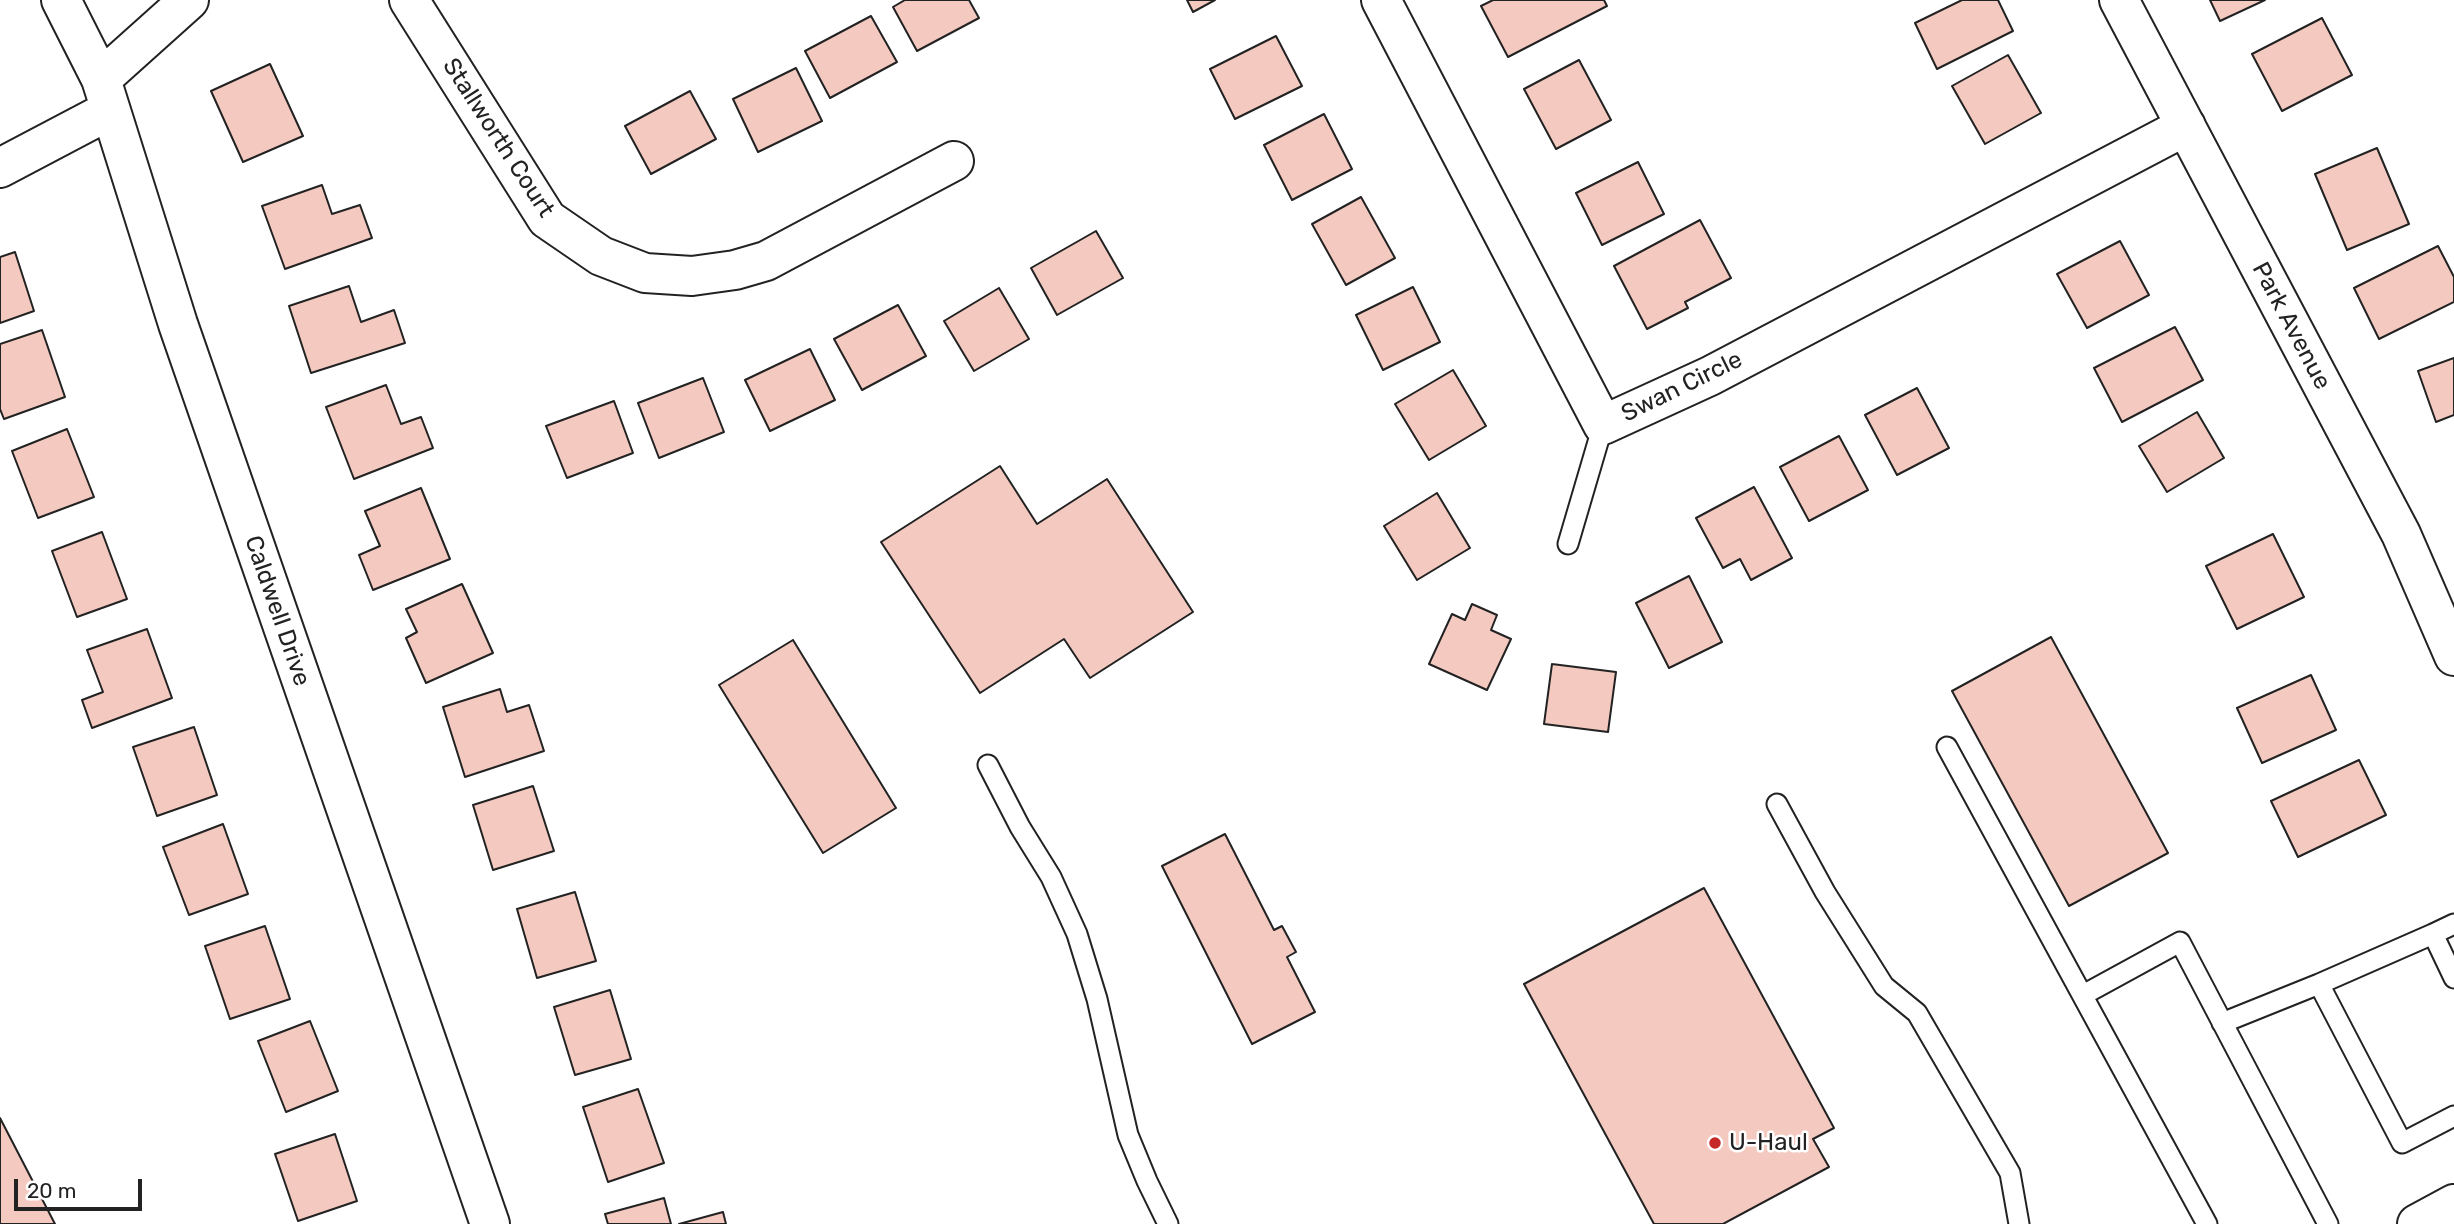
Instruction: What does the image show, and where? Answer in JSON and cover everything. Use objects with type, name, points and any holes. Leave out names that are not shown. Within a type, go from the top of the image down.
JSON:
[{"type":"street","name":"Caldwell Drive","points":[[61,0],[105,94],[182,337],[490,1224]]},
{"type":"street","points":[[0,168],[105,94],[189,0]]},
{"type":"street","name":"Stallworth Court","points":[[408,0],[547,219],[601,256],[645,273],[692,276],[735,270],[766,261],[954,161]]},
{"type":"street","name":"Swan Circle","points":[[1381,0],[1603,425],[1710,376],[2186,126]]},
{"type":"street","name":"Park Avenue","points":[[2119,0],[2402,534],[2454,656]]},
{"type":"street","points":[[2417,1224],[2454,1205]]},
{"type":"lane","points":[[1568,544],[1603,425]]},
{"type":"lane","points":[[1947,747],[2207,1224]]},
{"type":"lane","points":[[988,765],[1020,827],[1051,877],[1077,934],[1097,999],[1128,1135],[1168,1224]]},
{"type":"lane","points":[[1777,804],[1825,892],[1884,986],[1917,1013],[1997,1150],[2010,1173],[2019,1224]]},
{"type":"lane","points":[[2222,1023],[2319,984],[2454,924]]},
{"type":"lane","points":[[2433,934],[2454,978]]},
{"type":"lane","points":[[2083,995],[2180,942],[2328,1224]]},
{"type":"lane","points":[[2319,984],[2402,1143],[2454,1116]]},
{"type":"building","points":[[905,0],[969,0],[979,18],[917,51],[893,7]]},
{"type":"building","points":[[1187,0],[1215,0],[1193,12]]},
{"type":"building","points":[[1493,0],[1604,0],[1607,6],[1508,57],[1481,6]]},
{"type":"building","points":[[1962,0],[1998,0],[2013,31],[1937,69],[1915,23]]},
{"type":"building","points":[[2210,0],[2265,0],[2220,21]]},
{"type":"building","points":[[871,16],[897,62],[830,98],[805,51]]},
{"type":"building","points":[[2322,18],[2352,75],[2282,111],[2252,54]]},
{"type":"building","points":[[1276,36],[1302,86],[1235,119],[1210,69]]},
{"type":"building","points":[[2008,55],[2041,113],[1985,144],[1952,86]]},
{"type":"building","points":[[1579,60],[1611,120],[1556,149],[1524,89]]},
{"type":"building","points":[[270,64],[303,136],[243,162],[211,91]]},
{"type":"building","points":[[796,68],[822,121],[758,152],[733,99]]},
{"type":"building","points":[[690,91],[716,139],[651,174],[625,126]]},
{"type":"building","points":[[1324,114],[1352,169],[1292,200],[1264,145]]},
{"type":"building","points":[[2377,148],[2409,224],[2347,250],[2315,174]]},
{"type":"building","points":[[1638,162],[1664,214],[1602,245],[1576,193]]},
{"type":"building","points":[[322,185],[332,214],[360,205],[372,238],[285,269],[262,206]]},
{"type":"building","points":[[1361,197],[1395,258],[1346,285],[1312,224]]},
{"type":"building","points":[[1700,220],[1731,278],[1685,302],[1688,308],[1647,329],[1614,266]]},
{"type":"building","points":[[1096,231],[1123,278],[1057,315],[1031,268]]},
{"type":"building","points":[[2120,241],[2149,295],[2087,328],[2057,274]]},
{"type":"building","points":[[2438,246],[2454,277],[2454,302],[2379,339],[2354,288]]},
{"type":"building","points":[[15,252],[34,311],[0,323],[0,257]]},
{"type":"building","points":[[349,286],[361,322],[394,310],[405,343],[311,373],[289,306]]},
{"type":"building","points":[[1413,287],[1440,342],[1383,370],[1356,315]]},
{"type":"building","points":[[999,288],[1029,339],[974,371],[944,321]]},
{"type":"building","points":[[898,305],[926,356],[862,390],[834,339]]},
{"type":"building","points":[[2175,327],[2203,380],[2122,422],[2094,368]]},
{"type":"building","points":[[42,330],[65,397],[4,419],[0,409],[0,344]]},
{"type":"building","points":[[810,349],[835,400],[770,431],[745,380]]},
{"type":"building","points":[[2454,358],[2454,415],[2436,422],[2418,371]]},
{"type":"building","points":[[1453,370],[1486,426],[1429,460],[1395,404]]},
{"type":"building","points":[[703,378],[724,432],[659,458],[638,403]]},
{"type":"building","points":[[386,385],[401,424],[421,417],[433,448],[354,479],[326,407]]},
{"type":"building","points":[[1917,388],[1949,448],[1897,475],[1865,415]]},
{"type":"building","points":[[614,401],[633,453],[567,478],[546,426]]},
{"type":"building","points":[[2197,412],[2224,458],[2167,492],[2139,446]]},
{"type":"building","points":[[67,429],[94,497],[38,518],[12,451]]},
{"type":"building","points":[[1839,436],[1868,490],[1809,521],[1780,467]]},
{"type":"building","points":[[1000,466],[1037,524],[1107,479],[1193,612],[1090,678],[1064,639],[980,693],[881,542]]},
{"type":"building","points":[[1754,487],[1792,558],[1751,580],[1740,559],[1723,568],[1696,518]]},
{"type":"building","points":[[421,488],[450,559],[373,590],[359,555],[380,546],[365,511]]},
{"type":"building","points":[[1437,493],[1470,548],[1417,580],[1384,526]]},
{"type":"building","points":[[102,532],[127,599],[77,617],[52,551]]},
{"type":"building","points":[[2273,534],[2304,597],[2237,629],[2206,566]]},
{"type":"building","points":[[1689,576],[1722,642],[1669,668],[1636,603]]},
{"type":"building","points":[[462,584],[493,653],[426,683],[406,638],[417,632],[406,609]]},
{"type":"building","points":[[1472,604],[1497,615],[1491,630],[1511,639],[1487,690],[1429,664],[1452,614],[1465,620]]},
{"type":"building","points":[[147,629],[172,698],[92,728],[82,700],[103,692],[87,650]]},
{"type":"building","points":[[2051,637],[2168,853],[2069,906],[1952,691]]},
{"type":"building","points":[[793,640],[896,808],[823,853],[719,685]]},
{"type":"building","points":[[1552,664],[1616,672],[1608,732],[1544,724]]},
{"type":"building","points":[[2311,675],[2336,730],[2262,763],[2237,708]]},
{"type":"building","points":[[500,689],[507,712],[529,705],[544,751],[465,777],[443,707]]},
{"type":"building","points":[[194,727],[217,795],[157,816],[133,747]]},
{"type":"building","points":[[2359,760],[2386,815],[2298,857],[2271,801]]},
{"type":"building","points":[[533,786],[554,851],[493,870],[473,805]]},
{"type":"building","points":[[223,824],[248,894],[189,915],[163,847]]},
{"type":"building","points":[[1225,834],[1274,930],[1282,926],[1296,952],[1287,957],[1315,1012],[1252,1044],[1162,866]]},
{"type":"building","points":[[1704,888],[1834,1128],[1813,1139],[1829,1167],[1723,1224],[1654,1224],[1524,984]]},
{"type":"building","points":[[575,892],[596,961],[537,978],[517,909]]},
{"type":"building","points":[[265,926],[290,999],[230,1019],[205,946]]},
{"type":"building","points":[[610,990],[631,1059],[575,1075],[554,1007]]},
{"type":"building","points":[[310,1021],[338,1091],[286,1112],[258,1041]]},
{"type":"building","points":[[638,1089],[664,1163],[608,1182],[583,1107]]},
{"type":"building","points":[[0,1118],[55,1224],[0,1224]]},
{"type":"building","points":[[335,1134],[357,1201],[298,1221],[275,1154]]},
{"type":"building","points":[[664,1198],[671,1224],[608,1224],[605,1214]]},
{"type":"building","points":[[723,1212],[726,1224],[679,1224]]},
{"type":"place","name":"U-Haul","points":[[1715,1143]]}]
